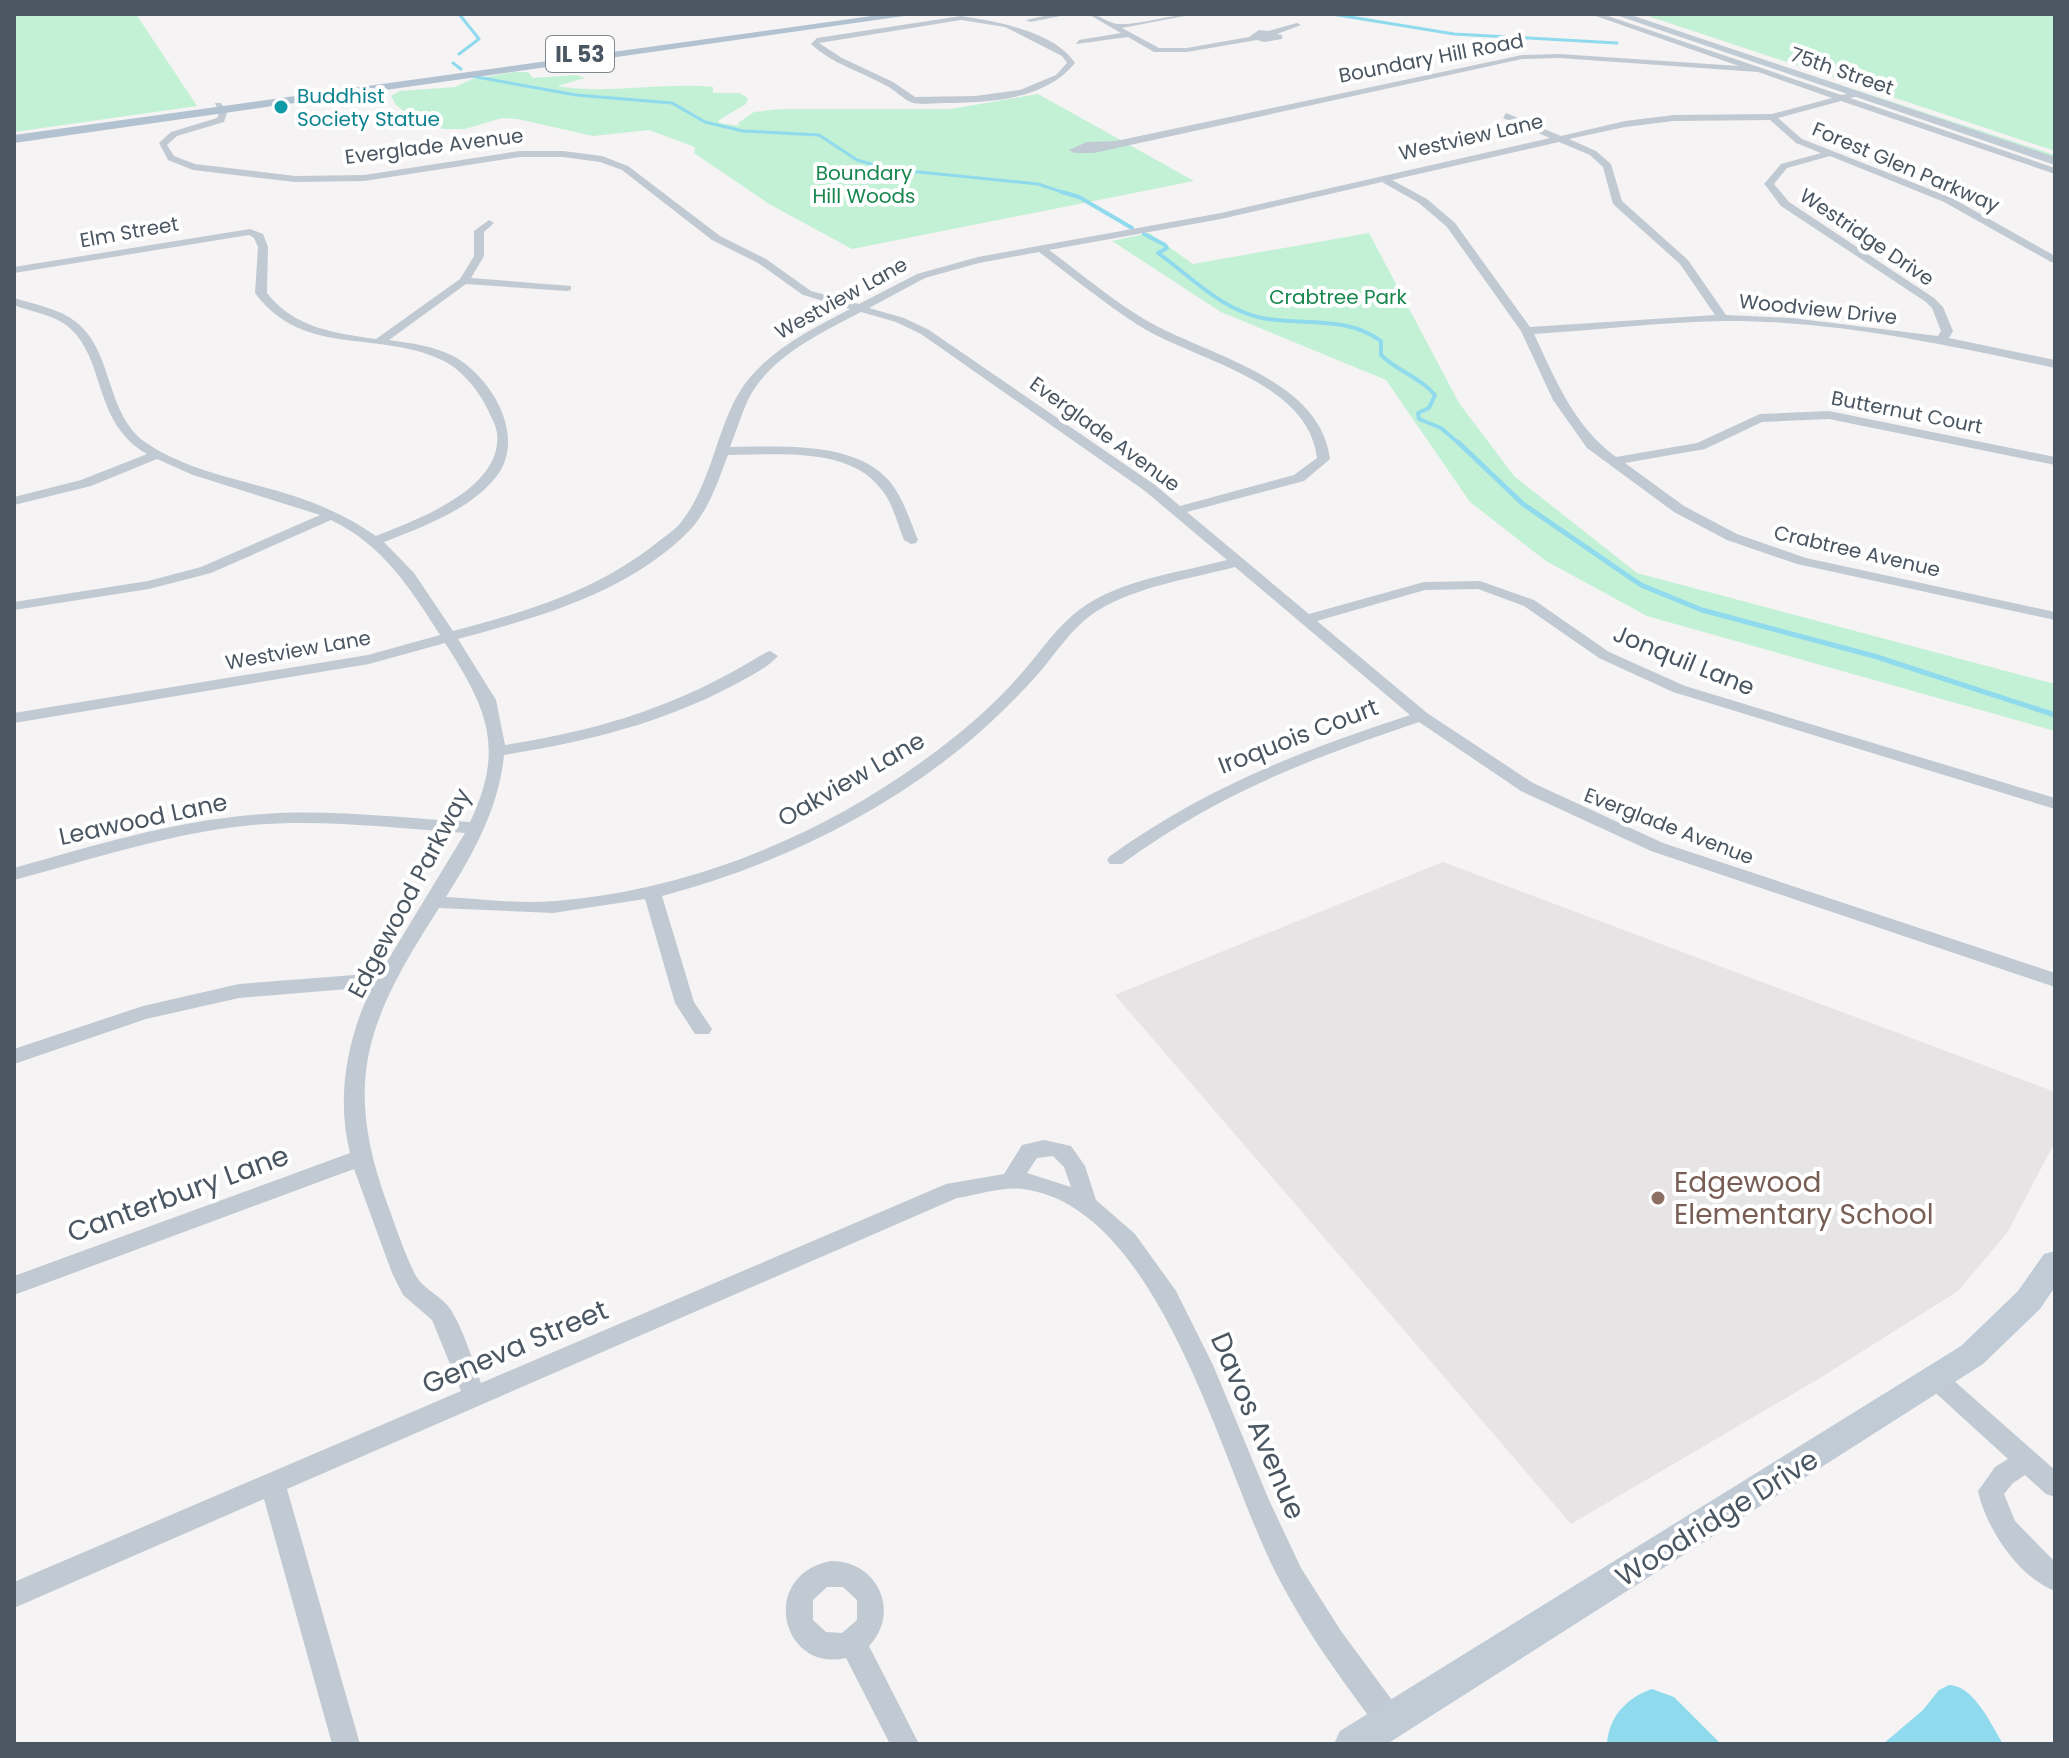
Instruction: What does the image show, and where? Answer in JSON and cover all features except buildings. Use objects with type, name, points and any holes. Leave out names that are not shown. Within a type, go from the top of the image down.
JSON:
[{"type":"main road","name":"IL 53","points":[[14,139],[875,14]]},
{"type":"main road","name":"IL 53","points":[[14,133],[912,14]]},
{"type":"main road","name":"75th Street","points":[[1618,14],[2055,161]]},
{"type":"main road","name":"75th Street","points":[[1638,14],[2055,153]]},
{"type":"main road","name":"Woodridge Drive","points":[[1360,1742],[1936,1379],[2002,1330],[2055,1263]]},
{"type":"street","points":[[1030,20],[1067,14]]},
{"type":"street","points":[[1092,14],[1151,48],[1166,51],[1256,38],[1252,35],[1274,35],[1297,25]]},
{"type":"street","points":[[1112,27],[1191,14]]},
{"type":"street","points":[[1594,14],[2055,171]]},
{"type":"street","points":[[958,16],[1007,25],[1065,54],[1071,63],[1057,80],[1042,87],[967,100],[913,100],[895,84],[864,73],[815,44],[817,40],[958,16]]},
{"type":"street","points":[[1079,42],[1126,35]]},
{"type":"street","points":[[1274,35],[1288,42]]},
{"type":"street","name":"Boundary Hill Road","points":[[1116,144],[1522,57],[1758,70]]},
{"type":"street","name":"Westview Lane","points":[[14,718],[325,668],[449,637],[570,600],[640,564],[685,527],[706,495],[742,399],[759,373],[796,343],[906,282],[941,269],[1221,216],[1655,119],[1772,117],[1856,94]]},
{"type":"street","name":"Everglade Avenue","points":[[220,108],[223,116],[216,122],[168,138],[162,145],[165,153],[181,163],[207,170],[295,179],[364,178],[520,154],[563,154],[602,159],[625,168],[716,238],[762,261],[798,289],[817,298],[900,320],[925,332],[1119,465],[1421,716],[1527,787],[1613,830],[2055,980]]},
{"type":"street","points":[[1506,116],[1605,162],[1617,202],[1684,262],[1723,318]]},
{"type":"street","name":"Forest Glen Parkway","points":[[1772,117],[1793,138],[1948,200],[2055,260]]},
{"type":"street","name":"Westridge Drive","points":[[1828,154],[1779,170],[1769,184],[1773,192],[1785,204],[1930,300],[1947,331],[1942,340]]},
{"type":"street","name":"Crabtree Avenue","points":[[1382,178],[1442,216],[1527,331],[1568,416],[1592,445],[1696,520],[1753,546],[1823,566],[2055,616]]},
{"type":"street","points":[[379,342],[464,281],[479,256],[479,231],[489,223]]},
{"type":"street","name":"Elm Street","points":[[14,270],[250,232],[260,238],[263,247],[261,293],[274,311],[320,332],[379,342]]},
{"type":"street","points":[[2030,244],[2055,243]]},
{"type":"street","points":[[1041,249],[1143,323],[1278,389],[1297,403],[1316,426],[1324,459],[1306,475],[1177,511]]},
{"type":"street","points":[[464,281],[567,288]]},
{"type":"street","name":"Edgewood Parkway","points":[[14,302],[63,320],[79,331],[122,426],[158,454],[332,515],[375,541],[411,577],[491,709],[497,751],[491,792],[476,828],[385,979],[372,1011],[357,1066],[353,1106],[363,1157],[403,1273],[411,1288],[441,1314],[475,1396]]},
{"type":"street","name":"Woodview Drive","points":[[1527,331],[1723,318],[1792,321],[1942,340],[2055,364]]},
{"type":"street","points":[[375,541],[433,517],[479,488],[497,467],[506,442],[500,418],[465,369],[432,352],[379,342]]},
{"type":"street","name":"Butternut Court","points":[[1614,461],[1687,450],[1721,438],[1751,421],[1801,414],[1868,423],[2055,461]]},
{"type":"street","points":[[723,451],[821,454],[856,464],[886,485],[911,540]]},
{"type":"street","points":[[14,501],[86,483],[158,454]]},
{"type":"street","points":[[14,606],[149,585],[206,570],[332,515]]},
{"type":"street","name":"Oakview Lane","points":[[432,902],[544,907],[652,893],[775,851],[899,783],[984,719],[1026,678],[1071,625],[1094,606],[1237,562]]},
{"type":"street","name":"Jonquil Lane","points":[[1305,620],[1424,586],[1480,585],[1529,603],[1604,655],[1679,689],[2055,804]]},
{"type":"street","points":[[497,751],[598,735],[657,717],[721,687],[770,656]]},
{"type":"street","name":"Iroquois Court","points":[[1116,860],[1170,820],[1226,788],[1281,763],[1421,716]]},
{"type":"street","name":"Leawood Lane","points":[[14,874],[148,837],[254,820],[312,818],[476,828]]},
{"type":"street","points":[[652,893],[685,1003],[702,1029]]},
{"type":"street","points":[[14,1057],[143,1013],[239,991],[385,979]]},
{"type":"street","points":[[1013,1177],[1030,1151],[1053,1146],[1064,1150],[1073,1162],[1085,1200]]},
{"type":"street","name":"Canterbury Lane","points":[[14,1286],[363,1157]]},
{"type":"street","name":"Geneva Street","points":[[14,1595],[954,1190],[993,1178],[1045,1181]]},
{"type":"street","name":"Davos Avenue","points":[[1045,1181],[1085,1200],[1111,1222],[1181,1321],[1281,1556],[1314,1614],[1390,1721]]},
{"type":"street","points":[[1936,1379],[2055,1486]]},
{"type":"street","points":[[2027,1461],[2004,1475],[1991,1491],[1994,1513],[2006,1533],[2055,1579]]},
{"type":"street","points":[[273,1485],[346,1744]]},
{"type":"street","points":[[852,1641],[905,1744]]},
{"type":"shaded area","name":"Edgewood Elementary School","points":[[1443,862],[2055,1092],[2055,1142],[2007,1233],[1958,1291],[1820,1378],[1571,1524],[1115,995]]},
{"type":"green space","points":[[14,14],[136,14],[197,106],[14,132]]},
{"type":"green space","points":[[1624,14],[2055,155],[2055,159]]},
{"type":"green space","points":[[1642,14],[2055,14],[2055,151]]},
{"type":"green space","name":"Boundary Hill Woods","points":[[528,72],[533,78],[577,75],[585,78],[557,86],[576,88],[693,86],[713,87],[713,93],[739,93],[748,98],[746,104],[719,120],[719,123],[740,126],[738,123],[754,112],[781,109],[951,109],[1038,94],[1194,181],[852,249],[769,204],[694,153],[695,147],[649,130],[593,136],[502,118],[465,129],[443,129],[410,116],[396,105],[391,96],[400,91],[455,87],[472,79]]},
{"type":"green space","name":"Crabtree Park","points":[[1149,233],[1193,264],[1369,233],[1459,403],[1514,476],[1637,573],[2055,684],[2055,731],[1647,616],[1546,561],[1470,502],[1386,380],[1221,312],[1112,241]]},
{"type":"water","points":[[1949,1685],[1958,1687],[1974,1699],[2003,1744],[1883,1744],[1923,1710],[1939,1690]]},
{"type":"water","points":[[1652,1689],[1674,1697],[1721,1744],[1607,1744],[1611,1725],[1620,1710]]},
{"type":"waterway","points":[[459,14],[479,39],[459,54]]},
{"type":"waterway","points":[[1332,14],[1454,34],[1617,43]]},
{"type":"waterway","points":[[453,63],[461,69]]},
{"type":"waterway","points":[[471,76],[576,95],[672,103],[705,122],[743,131],[819,135],[857,160],[889,169],[1038,184],[1062,192]]},
{"type":"waterway","points":[[1062,192],[1079,197],[1132,228]]},
{"type":"waterway","points":[[1062,192],[1068,194]]},
{"type":"waterway","points":[[1144,234],[1165,245],[1167,248],[1158,253],[1233,308],[1262,318],[1338,324],[1381,341],[1381,355],[1435,395],[1429,408],[1418,413],[1419,419],[1441,428],[1461,445]]},
{"type":"waterway","points":[[1459,443],[1523,504],[1641,585],[1702,610],[1874,656],[2055,715]]},
{"type":"place","name":"Buddhist Society Statue","points":[[281,107]]},
{"type":"place","name":"Edgewood Elementary School","points":[[1658,1198]]}]
